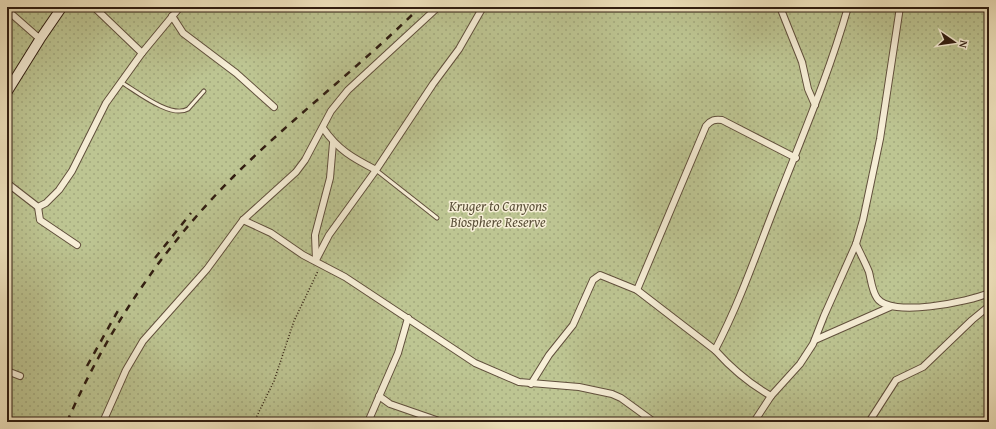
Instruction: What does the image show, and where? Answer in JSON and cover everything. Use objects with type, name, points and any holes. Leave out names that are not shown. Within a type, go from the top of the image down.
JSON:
[{"type":"street","points":[[7,92],[40,38],[62,7]]},
{"type":"street","points":[[94,7],[142,53]]},
{"type":"street","points":[[38,207],[52,198],[72,171],[106,103],[142,53],[180,7]]},
{"type":"street","points":[[103,422],[126,370],[143,341],[207,269],[243,220],[296,172],[337,102],[348,90],[438,7]]},
{"type":"street","points":[[316,260],[329,235],[376,170],[433,84],[459,49],[483,7]]},
{"type":"street","points":[[780,7],[802,62],[808,89],[814,105]]},
{"type":"street","points":[[715,350],[744,289],[778,199],[796,158],[814,105],[839,40],[848,7]]},
{"type":"street","points":[[754,422],[771,396],[796,369],[815,340],[856,244],[863,220],[880,140],[900,7]]},
{"type":"street","points":[[7,10],[40,38]]},
{"type":"street","points":[[172,16],[183,34],[236,73],[274,107]]},
{"type":"street","points":[[637,290],[706,126],[710,122],[722,120],[796,158]]},
{"type":"street","points":[[323,128],[333,143],[376,170]]},
{"type":"street","points":[[316,260],[315,235],[330,178],[333,143]]},
{"type":"street","points":[[7,183],[38,207],[40,220],[77,244]]},
{"type":"street","points":[[243,220],[265,230],[303,255],[316,260],[408,318],[468,360],[506,378],[532,384],[579,387],[612,394],[621,398],[654,422]]},
{"type":"street","points":[[856,244],[867,267],[876,298],[884,305],[890,307]]},
{"type":"street","points":[[532,384],[549,354],[573,325],[596,277],[600,275],[637,290],[715,350],[737,372],[755,387],[771,396]]},
{"type":"street","points":[[815,340],[890,307],[955,303],[989,293]]},
{"type":"street","points":[[870,422],[896,380],[923,367],[972,320],[989,306]]},
{"type":"street","points":[[368,422],[402,342],[408,318]]},
{"type":"street","points":[[7,371],[20,376]]},
{"type":"street","points":[[379,396],[390,404],[442,422]]},
{"type":"lane","points":[[121,82],[166,108],[175,111],[188,109],[204,91]]},
{"type":"lane","points":[[376,170],[437,218]]},
{"type":"path","points":[[254,422],[274,381],[294,321],[322,264]]},
{"type":"green space","name":"Kruger to Canyons Biosphere Reserve","points":[[7,7],[989,7],[989,422],[7,422]]},
{"type":"railway","points":[[67,422],[100,355],[119,322],[139,291],[184,231],[208,203],[257,154],[420,7]]},
{"type":"railway","points":[[155,258],[191,213]]},
{"type":"railway","points":[[87,366],[120,307]]}]
